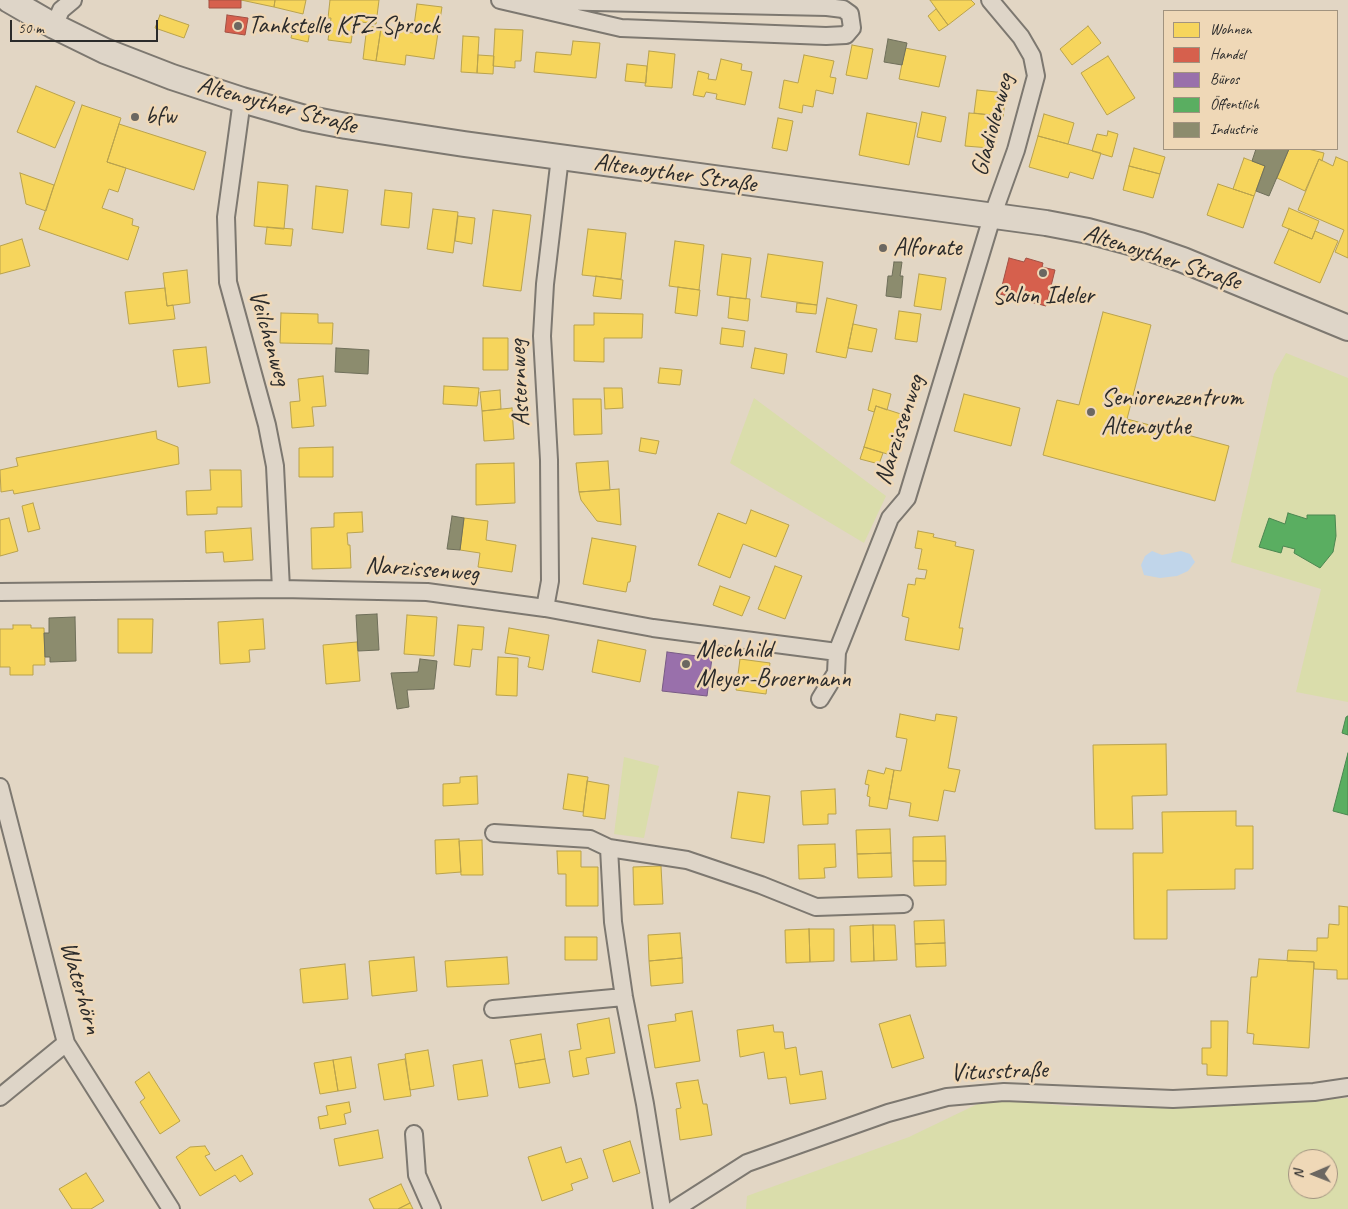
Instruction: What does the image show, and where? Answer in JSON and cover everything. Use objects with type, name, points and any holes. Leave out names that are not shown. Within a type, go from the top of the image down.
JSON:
[{"type":"main road","name":"Altenoyther Straße","points":[[9,0],[54,26],[114,54],[172,77],[305,118],[346,126],[560,157],[1046,223],[1088,231],[1140,245],[1184,260],[1348,328]]},
{"type":"street","points":[[54,26],[61,10],[73,0]]},
{"type":"street","points":[[500,0],[827,7],[843,9],[850,14],[852,28],[846,35],[826,36],[620,28],[500,0]]},
{"type":"street","name":"Gladiolenweg","points":[[990,0],[1021,37],[1032,56],[1036,76],[1016,150],[992,217]]},
{"type":"street","name":"Veilchenweg","points":[[242,100],[226,217],[228,282],[268,425],[275,466],[281,589]]},
{"type":"street","name":"Asternweg","points":[[545,608],[550,582],[549,469],[542,336],[545,284],[560,157]]},
{"type":"street","name":"Narzissenweg","points":[[820,699],[836,673],[837,652],[890,518],[907,498],[992,217]]},
{"type":"street","name":"Narzissenweg","points":[[0,592],[281,589],[427,592],[545,608],[653,628],[837,652]]},
{"type":"street","name":"Waterhörn","points":[[0,787],[66,1043],[171,1209]]},
{"type":"street","points":[[494,833],[590,839],[610,848],[687,860],[761,885],[816,907],[904,904]]},
{"type":"street","points":[[610,848],[613,922],[624,997],[662,1209]]},
{"type":"street","points":[[493,1008],[624,997]]},
{"type":"street","points":[[0,1097],[66,1043]]},
{"type":"street","name":"Vitusstraße","points":[[676,1209],[747,1163],[888,1113],[948,1098],[1004,1092],[1173,1099],[1314,1092],[1348,1087]]},
{"type":"street","points":[[414,1134],[417,1175],[432,1209]]},
{"type":"green space","points":[[1286,353],[1348,378],[1348,702],[1296,692],[1321,589],[1231,562],[1274,374]]},
{"type":"green space","points":[[754,398],[886,496],[864,543],[730,463]]},
{"type":"green space","points":[[624,757],[659,766],[644,838],[614,834]]},
{"type":"green space","points":[[990,1098],[1066,1106],[1172,1108],[1348,1098],[1348,1209],[746,1209],[747,1196],[909,1137]]},
{"type":"water","points":[[1152,551],[1162,555],[1181,551],[1190,554],[1195,562],[1188,571],[1177,576],[1160,578],[1144,575],[1141,565],[1145,556]]},
{"type":"building: Wohnen","points":[[241,0],[275,0],[274,7]]},
{"type":"building: Wohnen","points":[[275,0],[306,0],[303,14],[274,7]]},
{"type":"building: Wohnen","points":[[330,0],[379,0],[376,24],[354,21],[351,43],[328,40],[331,18],[328,18]]},
{"type":"building: Wohnen","points":[[930,0],[971,0],[975,4],[948,25]]},
{"type":"building: Wohnen","points":[[417,4],[442,7],[434,59],[406,55],[405,65],[376,61],[381,28],[413,33]]},
{"type":"building: Wohnen","points":[[936,9],[948,25],[939,31],[928,16]]},
{"type":"building: Wohnen","points":[[160,15],[189,25],[184,38],[155,28]]},
{"type":"building: Wohnen","points":[[295,22],[311,25],[308,42],[291,38]]},
{"type":"building: Wohnen","points":[[367,26],[381,28],[376,61],[363,59]]},
{"type":"building: Wohnen","points":[[1088,26],[1101,43],[1072,65],[1060,49]]},
{"type":"building: Wohnen","points":[[495,29],[523,30],[521,61],[515,61],[515,68],[493,66]]},
{"type":"building: Wohnen","points":[[463,36],[479,37],[477,73],[461,72]]},
{"type":"building: Wohnen","points":[[573,41],[600,43],[596,78],[534,72],[536,52],[571,55]]},
{"type":"building: Wohnen","points":[[852,45],[873,49],[867,79],[846,75]]},
{"type":"building: Wohnen","points":[[905,48],[946,56],[939,87],[899,79]]},
{"type":"building: Wohnen","points":[[649,51],[675,54],[672,88],[645,86]]},
{"type":"building: Wohnen","points":[[478,55],[494,56],[493,74],[477,73]]},
{"type":"building: Wohnen","points":[[804,55],[834,61],[830,77],[836,78],[833,94],[816,90],[813,107],[803,105],[802,113],[779,108],[784,80],[798,83]]},
{"type":"building: Wohnen","points":[[1108,56],[1135,98],[1107,115],[1081,73]]},
{"type":"building: Wohnen","points":[[721,59],[742,64],[741,70],[752,72],[745,105],[716,99],[717,94],[706,92],[704,97],[693,95],[698,71],[709,74],[708,79],[716,80]]},
{"type":"building: Wohnen","points":[[627,64],[647,66],[646,83],[625,81]]},
{"type":"building: Wohnen","points":[[36,86],[75,102],[55,148],[17,132]]},
{"type":"building: Wohnen","points":[[977,90],[1006,93],[1003,117],[974,113]]},
{"type":"building: Wohnen","points":[[82,105],[121,118],[107,162],[126,168],[118,192],[109,189],[102,208],[133,219],[132,225],[139,227],[128,260],[39,229]]},
{"type":"building: Wohnen","points":[[922,112],[946,117],[941,142],[917,137]]},
{"type":"building: Wohnen","points":[[867,113],[917,123],[909,165],[859,155]]},
{"type":"building: Wohnen","points":[[969,113],[994,115],[990,148],[965,146]]},
{"type":"building: Wohnen","points":[[1044,114],[1074,123],[1068,144],[1038,136]]},
{"type":"building: Wohnen","points":[[778,118],[793,121],[787,151],[772,148]]},
{"type":"building: Wohnen","points":[[119,124],[206,152],[194,190],[107,162]]},
{"type":"building: Wohnen","points":[[1108,131],[1118,134],[1112,157],[1092,151],[1097,134],[1107,136]]},
{"type":"building: Wohnen","points":[[1038,136],[1101,153],[1093,179],[1070,172],[1068,178],[1029,167]]},
{"type":"building: Wohnen","points":[[1134,148],[1165,157],[1160,174],[1129,166]]},
{"type":"building: Wohnen","points":[[1289,150],[1312,150],[1324,153],[1322,161],[1319,159],[1305,191],[1277,178]]},
{"type":"building: Wohnen","points":[[1336,157],[1348,162],[1348,258],[1335,252],[1344,230],[1298,210],[1319,159],[1333,166]]},
{"type":"building: Wohnen","points":[[1244,158],[1265,166],[1254,196],[1233,189]]},
{"type":"building: Wohnen","points":[[1129,166],[1160,174],[1153,198],[1123,190]]},
{"type":"building: Wohnen","points":[[20,173],[54,185],[46,211],[26,204]]},
{"type":"building: Wohnen","points":[[258,182],[288,185],[284,229],[254,226]]},
{"type":"building: Wohnen","points":[[1218,184],[1254,196],[1243,228],[1207,215]]},
{"type":"building: Wohnen","points":[[316,186],[348,190],[343,233],[312,229]]},
{"type":"building: Wohnen","points":[[385,190],[412,193],[409,228],[381,225]]},
{"type":"building: Wohnen","points":[[1289,208],[1319,221],[1312,239],[1282,226]]},
{"type":"building: Wohnen","points":[[433,209],[458,212],[453,253],[427,249]]},
{"type":"building: Wohnen","points":[[493,210],[531,215],[521,291],[483,286]]},
{"type":"building: Wohnen","points":[[458,216],[475,218],[472,244],[455,241]]},
{"type":"building: Wohnen","points":[[267,227],[293,229],[291,246],[265,244]]},
{"type":"building: Wohnen","points":[[588,229],[626,233],[621,279],[582,275]]},
{"type":"building: Wohnen","points":[[1289,229],[1312,239],[1315,231],[1338,241],[1320,283],[1274,263]]},
{"type":"building: Wohnen","points":[[22,239],[30,266],[0,274],[0,246]]},
{"type":"building: Wohnen","points":[[675,241],[704,245],[699,290],[669,286]]},
{"type":"building: Wohnen","points":[[722,254],[751,258],[746,299],[717,295]]},
{"type":"building: Wohnen","points":[[768,254],[823,262],[817,305],[761,297]]},
{"type":"building: Wohnen","points":[[187,270],[190,303],[167,306],[163,273]]},
{"type":"building: Wohnen","points":[[919,274],[946,278],[941,310],[914,306]]},
{"type":"building: Wohnen","points":[[596,276],[623,280],[621,299],[593,296]]},
{"type":"building: Wohnen","points":[[678,287],[700,290],[697,316],[675,313]]},
{"type":"building: Wohnen","points":[[165,288],[167,306],[173,305],[175,319],[129,324],[125,292]]},
{"type":"building: Wohnen","points":[[730,297],[750,299],[748,321],[728,318]]},
{"type":"building: Wohnen","points":[[827,298],[857,305],[846,358],[816,352]]},
{"type":"building: Wohnen","points":[[797,303],[817,305],[816,314],[796,312]]},
{"type":"building: Wohnen","points":[[899,311],[921,314],[917,342],[895,339]]},
{"type":"building: Wohnen","name":"Seniorenzentrum Altenoythe","points":[[1103,312],[1151,325],[1127,419],[1229,446],[1215,501],[1043,455],[1057,400],[1079,405]]},
{"type":"building: Wohnen","points":[[281,313],[318,314],[318,323],[333,323],[332,344],[280,343]]},
{"type":"building: Wohnen","points":[[594,313],[643,314],[642,338],[604,338],[604,362],[574,361],[574,325],[594,325]]},
{"type":"building: Wohnen","points":[[853,324],[877,329],[872,352],[848,348]]},
{"type":"building: Wohnen","points":[[722,328],[745,331],[743,347],[720,344]]},
{"type":"building: Wohnen","points":[[483,338],[508,338],[508,370],[483,370]]},
{"type":"building: Wohnen","points":[[206,347],[210,383],[178,387],[173,350]]},
{"type":"building: Wohnen","points":[[755,348],[787,354],[784,374],[751,368]]},
{"type":"building: Wohnen","points":[[660,368],[682,370],[680,385],[658,383]]},
{"type":"building: Wohnen","points":[[323,376],[326,406],[312,407],[314,426],[292,428],[290,402],[300,401],[298,379]]},
{"type":"building: Wohnen","points":[[444,386],[479,388],[477,406],[443,404]]},
{"type":"building: Wohnen","points":[[604,388],[622,388],[623,408],[605,409]]},
{"type":"building: Wohnen","points":[[873,389],[891,394],[887,410],[876,406],[874,412],[868,410]]},
{"type":"building: Wohnen","points":[[500,390],[501,409],[482,411],[480,392]]},
{"type":"building: Wohnen","points":[[964,394],[1020,408],[1011,446],[954,431]]},
{"type":"building: Wohnen","points":[[573,399],[601,399],[602,434],[574,435]]},
{"type":"building: Wohnen","points":[[876,406],[907,416],[894,456],[864,447]]},
{"type":"building: Wohnen","points":[[512,408],[514,439],[484,441],[482,411]]},
{"type":"building: Wohnen","points":[[156,431],[157,439],[178,447],[179,464],[14,494],[13,490],[1,492],[0,470],[18,466],[16,458]]},
{"type":"building: Wohnen","points":[[641,438],[659,441],[656,454],[639,451]]},
{"type":"building: Wohnen","points":[[333,447],[333,477],[299,477],[299,448]]},
{"type":"building: Wohnen","points":[[864,447],[883,453],[879,464],[860,459]]},
{"type":"building: Wohnen","points":[[608,461],[610,490],[579,492],[576,463]]},
{"type":"building: Wohnen","points":[[514,463],[515,503],[476,505],[476,464]]},
{"type":"building: Wohnen","points":[[210,470],[241,470],[242,507],[217,507],[217,514],[187,515],[186,491],[211,490]]},
{"type":"building: Wohnen","points":[[619,489],[621,525],[597,521],[581,500],[579,492]]},
{"type":"building: Wohnen","points":[[33,503],[40,529],[28,532],[22,506]]},
{"type":"building: Wohnen","points":[[751,510],[789,525],[776,557],[743,544],[730,578],[698,565],[718,513],[746,524]]},
{"type":"building: Wohnen","points":[[362,512],[363,532],[347,533],[348,545],[350,545],[351,568],[312,569],[311,528],[334,527],[334,513]]},
{"type":"building: Wohnen","points":[[9,518],[18,551],[0,556],[0,520]]},
{"type":"building: Wohnen","points":[[464,518],[488,521],[486,540],[516,545],[512,572],[478,567],[480,553],[460,550]]},
{"type":"building: Wohnen","points":[[251,528],[253,560],[224,562],[223,552],[206,553],[205,531]]},
{"type":"building: Wohnen","points":[[918,531],[934,534],[933,537],[956,542],[955,546],[974,550],[959,628],[963,628],[959,650],[905,640],[909,618],[902,616],[908,584],[915,585],[916,578],[925,579],[927,570],[918,569],[922,549],[915,548]]},
{"type":"building: Wohnen","points":[[592,538],[636,546],[630,582],[628,582],[626,592],[583,584]]},
{"type":"building: Wohnen","points":[[775,566],[802,576],[785,619],[758,609]]},
{"type":"building: Wohnen","points":[[720,586],[750,597],[742,616],[713,605]]},
{"type":"building: Wohnen","points":[[407,615],[437,617],[434,656],[404,654]]},
{"type":"building: Wohnen","points":[[118,619],[153,619],[152,653],[118,653]]},
{"type":"building: Wohnen","points":[[263,619],[265,649],[249,650],[250,662],[220,664],[218,622]]},
{"type":"building: Wohnen","points":[[13,625],[31,625],[31,628],[44,628],[45,665],[33,665],[33,675],[10,675],[10,667],[0,667],[0,629],[13,629]]},
{"type":"building: Wohnen","points":[[458,625],[484,627],[482,650],[472,649],[470,667],[454,665]]},
{"type":"building: Wohnen","points":[[509,628],[549,635],[543,670],[528,667],[530,657],[505,653]]},
{"type":"building: Wohnen","points":[[598,640],[646,650],[640,682],[592,672]]},
{"type":"building: Wohnen","points":[[357,642],[360,681],[326,684],[323,645]]},
{"type":"building: Wohnen","points":[[498,657],[518,658],[517,696],[496,695]]},
{"type":"building: Wohnen","points":[[740,659],[770,663],[766,694],[736,690]]},
{"type":"building: Wohnen","points":[[900,714],[935,721],[936,714],[957,717],[948,768],[960,770],[955,792],[944,790],[938,821],[909,816],[911,803],[889,799],[894,770],[901,771],[907,739],[896,737]]},
{"type":"building: Wohnen","points":[[1166,744],[1167,795],[1132,796],[1133,829],[1095,829],[1093,745]]},
{"type":"building: Wohnen","points":[[886,768],[894,770],[887,809],[869,806],[870,797],[867,796],[869,785],[865,784],[868,770],[884,774]]},
{"type":"building: Wohnen","points":[[568,774],[588,777],[583,812],[563,809]]},
{"type":"building: Wohnen","points":[[477,776],[478,804],[443,806],[443,784],[460,783],[460,777]]},
{"type":"building: Wohnen","points":[[587,781],[609,785],[605,819],[583,816]]},
{"type":"building: Wohnen","points":[[835,789],[836,814],[828,814],[828,824],[803,825],[801,791]]},
{"type":"building: Wohnen","points":[[738,792],[770,796],[764,843],[731,838]]},
{"type":"building: Wohnen","points":[[1236,811],[1236,826],[1253,826],[1253,869],[1235,869],[1235,889],[1167,890],[1167,939],[1134,939],[1133,853],[1163,853],[1162,812]]},
{"type":"building: Wohnen","points":[[890,829],[891,853],[857,854],[856,830]]},
{"type":"building: Wohnen","points":[[945,836],[946,861],[913,861],[913,837]]},
{"type":"building: Wohnen","points":[[459,839],[461,872],[436,874],[435,840]]},
{"type":"building: Wohnen","points":[[482,840],[483,875],[461,875],[459,841]]},
{"type":"building: Wohnen","points":[[835,844],[836,867],[824,868],[825,878],[799,879],[798,845]]},
{"type":"building: Wohnen","points":[[557,851],[581,851],[581,867],[598,867],[598,906],[566,906],[566,874],[558,874]]},
{"type":"building: Wohnen","points":[[891,853],[892,877],[858,878],[857,854]]},
{"type":"building: Wohnen","points":[[913,861],[946,861],[946,885],[914,886]]},
{"type":"building: Wohnen","points":[[661,866],[663,904],[634,905],[633,867]]},
{"type":"building: Wohnen","points":[[1339,906],[1348,907],[1348,979],[1337,979],[1337,970],[1314,969],[1314,962],[1287,961],[1288,950],[1317,951],[1317,938],[1328,938],[1329,924],[1339,925]]},
{"type":"building: Wohnen","points":[[944,920],[945,943],[915,944],[914,921]]},
{"type":"building: Wohnen","points":[[873,925],[895,925],[897,960],[874,961]]},
{"type":"building: Wohnen","points":[[873,925],[874,961],[851,962],[850,926]]},
{"type":"building: Wohnen","points":[[809,929],[834,929],[834,961],[810,962]]},
{"type":"building: Wohnen","points":[[809,929],[810,962],[786,963],[785,930]]},
{"type":"building: Wohnen","points":[[680,933],[682,958],[649,961],[648,935]]},
{"type":"building: Wohnen","points":[[565,937],[597,937],[597,960],[565,960]]},
{"type":"building: Wohnen","points":[[945,943],[946,966],[916,967],[915,944]]},
{"type":"building: Wohnen","points":[[414,957],[417,991],[372,996],[369,961]]},
{"type":"building: Wohnen","points":[[507,957],[509,984],[447,987],[445,961]]},
{"type":"building: Wohnen","points":[[682,958],[683,983],[651,986],[649,961]]},
{"type":"building: Wohnen","points":[[1259,959],[1314,962],[1309,1048],[1253,1044],[1254,1034],[1247,1033],[1251,977],[1257,977]]},
{"type":"building: Wohnen","points":[[345,964],[348,999],[303,1003],[300,969]]},
{"type":"building: Wohnen","points":[[692,1011],[700,1061],[655,1068],[648,1025],[676,1021],[675,1014]]},
{"type":"building: Wohnen","points":[[910,1015],[924,1058],[892,1068],[879,1024]]},
{"type":"building: Wohnen","points":[[609,1018],[615,1053],[586,1058],[589,1074],[573,1077],[569,1051],[581,1049],[577,1024]]},
{"type":"building: Wohnen","points":[[1211,1021],[1228,1021],[1227,1076],[1207,1075],[1207,1064],[1202,1064],[1202,1048],[1211,1048]]},
{"type":"building: Wohnen","points":[[773,1025],[774,1032],[783,1032],[785,1049],[796,1047],[800,1075],[822,1071],[826,1099],[790,1104],[786,1077],[768,1079],[764,1052],[740,1057],[737,1030]]},
{"type":"building: Wohnen","points":[[541,1034],[545,1059],[515,1064],[510,1040]]},
{"type":"building: Wohnen","points":[[428,1050],[434,1086],[410,1090],[405,1054]]},
{"type":"building: Wohnen","points":[[351,1057],[356,1088],[338,1091],[333,1060]]},
{"type":"building: Wohnen","points":[[405,1059],[411,1096],[384,1100],[378,1064]]},
{"type":"building: Wohnen","points":[[545,1059],[550,1083],[519,1088],[515,1064]]},
{"type":"building: Wohnen","points":[[333,1060],[338,1091],[320,1094],[314,1063]]},
{"type":"building: Wohnen","points":[[482,1060],[488,1096],[458,1100],[453,1065]]},
{"type":"building: Wohnen","points":[[149,1072],[180,1121],[160,1134],[140,1102],[145,1098],[135,1082]]},
{"type":"building: Wohnen","points":[[698,1080],[703,1104],[707,1104],[712,1135],[680,1140],[676,1109],[681,1108],[676,1083]]},
{"type":"building: Wohnen","points":[[349,1102],[351,1112],[344,1114],[346,1124],[320,1129],[318,1117],[328,1115],[326,1106]]},
{"type":"building: Wohnen","points":[[378,1130],[383,1158],[339,1166],[334,1139]]},
{"type":"building: Wohnen","points":[[630,1141],[640,1173],[613,1182],[603,1150]]},
{"type":"building: Wohnen","points":[[205,1146],[210,1154],[205,1156],[215,1171],[242,1155],[253,1174],[240,1182],[235,1175],[200,1196],[176,1157],[190,1147]]},
{"type":"building: Wohnen","points":[[561,1147],[566,1163],[581,1158],[588,1178],[571,1184],[573,1190],[542,1201],[528,1157]]},
{"type":"building: Wohnen","points":[[86,1173],[104,1201],[91,1209],[72,1209],[59,1189]]},
{"type":"building: Wohnen","points":[[401,1184],[410,1203],[398,1209],[374,1209],[369,1199]]},
{"type":"building: Wohnen","points":[[410,1203],[413,1209],[398,1209]]},
{"type":"building: Handel","points":[[209,0],[241,0],[241,8],[209,8]]},
{"type":"building: Handel","points":[[227,15],[248,18],[245,35],[225,32]]},
{"type":"building: Handel","points":[[1009,258],[1024,262],[1026,258],[1043,263],[1042,267],[1055,270],[1046,306],[1000,294]]},
{"type":"building: Büros","points":[[667,652],[712,658],[707,696],[662,691]]},
{"type":"building: Öffentlich","points":[[1288,513],[1307,519],[1307,515],[1335,515],[1336,536],[1333,552],[1320,568],[1294,553],[1295,549],[1283,546],[1281,553],[1259,547],[1269,518],[1285,524]]},
{"type":"building: Öffentlich","points":[[1348,716],[1348,735],[1342,733],[1346,717]]},
{"type":"building: Öffentlich","points":[[1348,753],[1348,815],[1333,811]]},
{"type":"building: Industrie","points":[[888,39],[907,43],[902,65],[884,62]]},
{"type":"building: Industrie","points":[[1256,150],[1289,150],[1269,196],[1256,191],[1265,166],[1252,161]]},
{"type":"building: Industrie","points":[[894,262],[902,262],[900,276],[903,276],[901,298],[886,296],[888,276],[892,276]]},
{"type":"building: Industrie","points":[[336,348],[369,350],[368,374],[335,372]]},
{"type":"building: Industrie","points":[[452,516],[464,518],[460,550],[447,549]]},
{"type":"building: Industrie","points":[[377,614],[379,650],[358,651],[356,615]]},
{"type":"building: Industrie","points":[[75,617],[76,661],[50,662],[50,657],[45,657],[44,633],[49,633],[49,618]]},
{"type":"building: Industrie","points":[[420,659],[437,661],[434,689],[407,690],[409,707],[397,709],[391,673],[418,672]]},
{"type":"place","name":"Tankstelle KFZ-Sprock","points":[[238,26]]},
{"type":"place","name":"bfw","points":[[135,117]]},
{"type":"place","name":"Alforate","points":[[883,248]]},
{"type":"place","name":"Salon Ideler","points":[[1043,273]]},
{"type":"place","name":"Seniorenzentrum Altenoythe","points":[[1091,412]]},
{"type":"place","name":"Mechhild Meyer-Broermann","points":[[686,664]]}]
